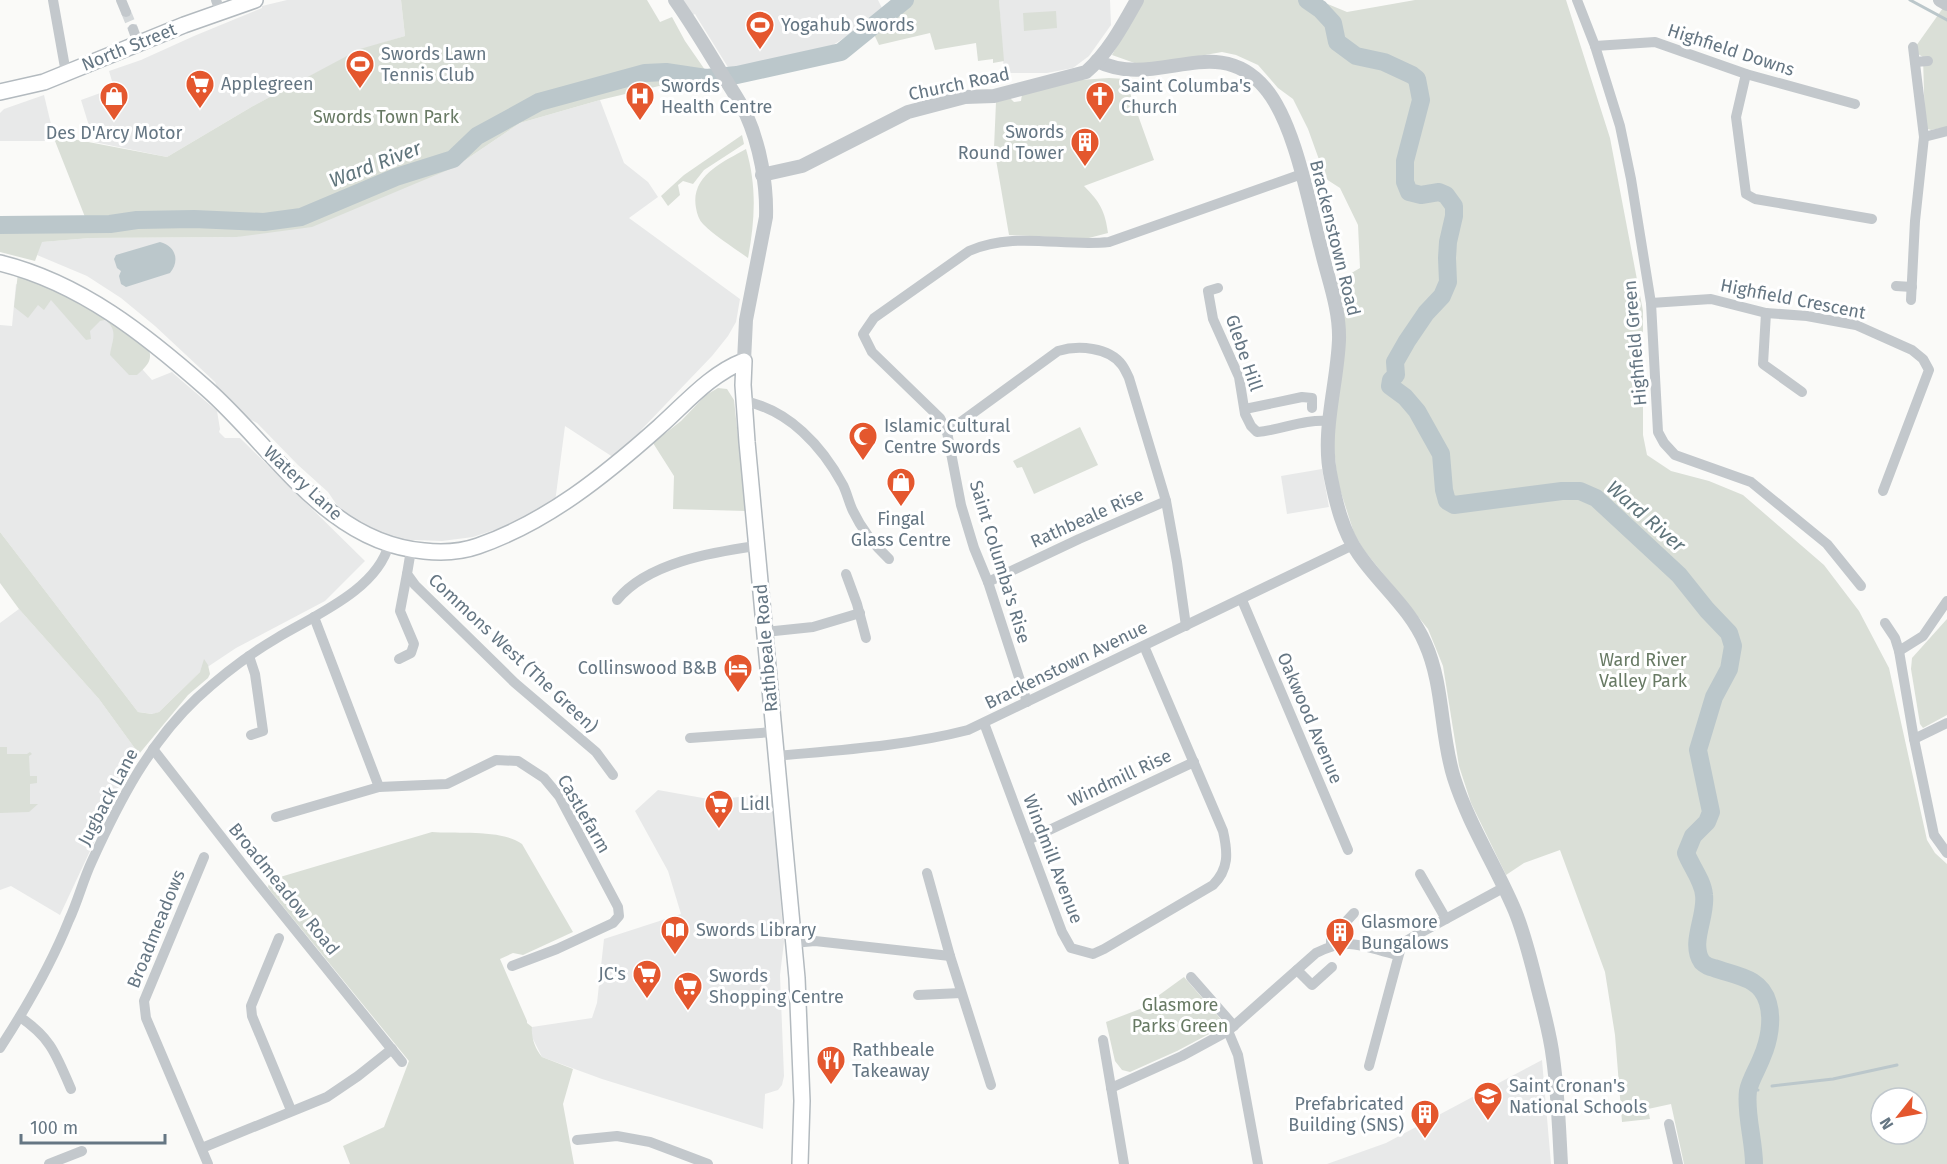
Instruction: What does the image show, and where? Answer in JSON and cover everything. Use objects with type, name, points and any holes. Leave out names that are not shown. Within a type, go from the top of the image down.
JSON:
[{"type":"main road","name":"North Street","points":[[1,94],[44,82],[66,73],[136,36],[218,6],[255,0]]},
{"type":"main road","name":"Watery Lane","points":[[0,263],[30,272],[70,289],[94,301],[128,324],[210,391],[320,504],[353,529],[411,550],[442,553],[474,548],[512,534],[554,510],[627,454],[717,375],[744,361]]},
{"type":"main road","name":"Rathbeale Road","points":[[744,361],[744,401],[801,1044],[800,1164]]},
{"type":"street","points":[[53,0],[66,73]]},
{"type":"street","points":[[122,0],[126,12]]},
{"type":"street","name":"Rathbeale Road","points":[[675,0],[745,113],[753,135],[762,175],[766,217],[746,320],[744,361]]},
{"type":"street","name":"Church Road","points":[[762,175],[802,166],[908,112],[964,97],[994,96],[1079,75],[1097,62],[1137,0]]},
{"type":"street","name":"Highfield Green","points":[[1576,0],[1595,46],[1620,126],[1639,223],[1651,303],[1658,432],[1675,455],[1751,482],[1827,544],[1861,585]]},
{"type":"street","points":[[1940,0],[1947,4]]},
{"type":"street","name":"Highfield Downs","points":[[1595,46],[1655,42],[1746,74],[1855,104]]},
{"type":"street","points":[[1911,300],[1914,221],[1924,137],[1913,47]]},
{"type":"street","name":"Brackenstown Road","points":[[1097,62],[1112,68],[1139,71],[1219,61],[1233,64],[1260,82],[1283,116],[1302,174],[1339,325],[1328,453],[1330,476],[1337,505],[1353,545],[1409,615],[1427,645],[1434,667],[1450,767],[1476,834],[1515,911],[1527,945],[1550,1038],[1557,1097],[1561,1164]]},
{"type":"street","points":[[1915,62],[1928,61]]},
{"type":"street","points":[[1746,74],[1736,117],[1746,194],[1755,199],[1872,219]]},
{"type":"street","points":[[1924,137],[1947,131]]},
{"type":"street","name":"Saint Columba's Rise","points":[[1027,702],[961,505],[947,432],[940,418],[872,351],[863,334],[874,318],[969,251],[984,244],[1008,240],[1089,244],[1109,242],[1302,174]]},
{"type":"street","points":[[1896,285],[1912,287]]},
{"type":"street","name":"Glebe Hill","points":[[1218,288],[1208,291],[1214,319],[1239,377],[1251,426],[1257,432],[1272,431],[1311,420],[1329,421]]},
{"type":"street","name":"Highfield Crescent","points":[[1651,303],[1711,299],[1766,313],[1807,316],[1856,325],[1912,350],[1923,359],[1929,370],[1883,491]]},
{"type":"street","points":[[1766,313],[1763,364],[1802,392]]},
{"type":"street","points":[[947,432],[1058,351],[1069,348],[1099,350],[1113,355],[1129,378],[1166,501],[1186,626]]},
{"type":"street","points":[[1245,409],[1302,397],[1312,398],[1312,408]]},
{"type":"street","points":[[744,401],[759,404],[782,415],[810,440],[826,459],[843,486],[853,512],[863,529],[889,559]]},
{"type":"street","name":"Rathbeale Rise","points":[[988,582],[1166,501]]},
{"type":"street","name":"Jugback Lane","points":[[0,1048],[20,1017],[61,938],[93,860],[133,780],[153,748],[196,699],[226,672],[314,617],[370,578],[380,566],[390,544]]},
{"type":"street","name":"Brackenstown Avenue","points":[[776,756],[949,735],[984,723],[1353,545]]},
{"type":"street","points":[[616,600],[624,591],[652,573],[714,552],[757,546]]},
{"type":"street","name":"Commons West (The Green)","points":[[411,550],[407,573],[415,585],[515,683],[596,752],[613,775]]},
{"type":"street","points":[[399,659],[411,653],[414,644],[400,611],[407,573]]},
{"type":"street","points":[[846,574],[866,638]]},
{"type":"street","name":"Oakwood Avenue","points":[[1242,600],[1348,850]]},
{"type":"street","points":[[1899,651],[1923,636],[1947,601]]},
{"type":"street","points":[[765,632],[813,627],[860,613]]},
{"type":"street","points":[[314,617],[379,787]]},
{"type":"street","points":[[1885,622],[1895,638],[1899,651],[1934,835],[1947,853]]},
{"type":"street","name":"Windmill Avenue","points":[[984,723],[1062,932],[1071,948],[1093,954],[1104,949],[1213,885],[1222,876],[1226,865],[1227,850],[1223,831],[1144,646]]},
{"type":"street","points":[[249,656],[255,674],[263,731],[251,735]]},
{"type":"street","points":[[1914,739],[1947,723]]},
{"type":"street","points":[[690,738],[774,732]]},
{"type":"street","name":"Broadmeadow Road","points":[[153,748],[251,875],[402,1062]]},
{"type":"street","name":"Castlefarm","points":[[276,817],[379,787],[447,784],[496,760],[518,761],[544,778],[559,796],[618,907],[620,916],[613,923],[585,936],[512,966]]},
{"type":"street","name":"Windmill Rise","points":[[1028,840],[1194,762]]},
{"type":"street","name":"Broadmeadows","points":[[204,857],[144,1001],[146,1018],[208,1164]]},
{"type":"street","points":[[927,873],[950,956],[991,1085]]},
{"type":"street","points":[[1420,874],[1446,919]]},
{"type":"street","points":[[1369,1066],[1397,956],[1406,941],[1503,888]]},
{"type":"street","points":[[1331,945],[1331,938],[1354,913]]},
{"type":"street","points":[[279,938],[251,1006],[252,1016],[291,1110]]},
{"type":"street","points":[[793,943],[815,940],[950,956]]},
{"type":"street","points":[[1111,1088],[1182,1056],[1231,1029],[1316,953],[1331,945],[1350,943],[1397,956]]},
{"type":"street","points":[[1297,970],[1312,985],[1332,967]]},
{"type":"street","points":[[1191,977],[1231,1029],[1258,1164]]},
{"type":"street","points":[[918,995],[962,993]]},
{"type":"street","points":[[20,1017],[36,1028],[49,1042],[71,1089]]},
{"type":"street","points":[[1102,1040],[1124,1164]]},
{"type":"street","points":[[202,1148],[327,1097],[392,1049]]},
{"type":"street","points":[[1669,1124],[1678,1164]]},
{"type":"street","points":[[577,1140],[617,1136],[650,1142],[708,1164]]},
{"type":"street","points":[[49,1164],[82,1150]]},
{"type":"street","points":[[800,1164],[807,1164]]},
{"type":"shaded area","points":[[287,0],[401,0],[405,36],[360,50],[253,106],[167,157],[94,142],[81,100],[114,88],[109,71],[141,60],[262,8],[262,6]]},
{"type":"shaded area","points":[[683,0],[878,0],[882,8],[833,45],[731,72],[695,14],[693,15]]},
{"type":"shaded area","points":[[999,0],[1110,0],[1111,25],[1089,56],[1073,68],[1047,73],[1004,73]]},
{"type":"shaded area","points":[[44,95],[55,141],[0,141],[0,113],[4,109]]},
{"type":"shaded area","points":[[600,100],[624,163],[648,182],[658,197],[629,218],[740,299],[736,322],[712,356],[642,429],[619,461],[565,426],[554,510],[473,537],[442,541],[414,540],[389,544],[353,529],[328,492],[257,423],[226,407],[215,382],[155,326],[121,298],[87,276],[37,255],[41,242],[90,238],[237,237],[455,167],[520,123]]},
{"type":"shaded area","points":[[160,242],[170,247],[175,255],[175,264],[170,273],[126,287],[121,284],[119,276],[121,271],[117,268],[114,259],[116,255]]},
{"type":"shaded area","points":[[16,284],[99,316],[127,336],[143,370],[152,380],[172,372],[217,411],[219,432],[225,438],[240,438],[365,561],[325,601],[236,648],[200,672],[159,712],[153,714],[138,712],[0,532],[0,325],[12,326]]},
{"type":"shaded area","points":[[1322,469],[1329,507],[1287,514],[1281,476]]},
{"type":"shaded area","points":[[19,609],[99,699],[139,754],[120,779],[121,785],[60,915],[11,886],[0,890],[0,623]]},
{"type":"shaded area","name":"Swords Shopping Centre","points":[[658,790],[714,800],[772,793],[784,942],[780,975],[784,1076],[778,1090],[765,1094],[763,1129],[602,1079],[542,1057],[531,1035],[532,1027],[592,1018],[597,1003],[604,939],[681,914],[668,871],[635,811]]},
{"type":"shaded area","name":"Saint Cronan's National Schools","points":[[1542,1060],[1551,1164],[1327,1164],[1386,1143]]},
{"type":"green space","name":"Swords Town Park","points":[[401,0],[647,0],[660,22],[672,17],[685,41],[712,80],[708,87],[695,89],[659,86],[520,123],[455,167],[312,227],[237,237],[90,238],[42,242],[35,261],[0,252],[0,217],[45,220],[85,217],[55,141],[53,130],[59,128],[62,137],[167,157],[253,106],[360,49],[405,36]]},
{"type":"green space","points":[[911,0],[999,0],[1004,61],[993,63],[993,59],[978,61],[976,43],[935,50],[930,33],[879,45],[873,32]]},
{"type":"green space","name":"Ward River Valley Park","points":[[1142,0],[1318,0],[1347,12],[1415,0],[1566,0],[1610,138],[1643,311],[1643,435],[1647,455],[1671,471],[1709,481],[1743,495],[1824,565],[1859,611],[1889,668],[1927,840],[1935,853],[1947,864],[1947,1164],[1684,1164],[1671,1104],[1648,1109],[1650,1119],[1622,1122],[1615,1035],[1605,972],[1560,850],[1524,863],[1506,875],[1471,803],[1459,766],[1443,666],[1428,629],[1363,549],[1354,533],[1337,480],[1334,445],[1336,282],[1360,268],[1358,225],[1340,188],[1326,179],[1308,129],[1293,99],[1278,88],[1258,65],[1236,55],[1222,52],[1143,66],[1112,55]]},
{"type":"green space","points":[[1943,8],[1947,11],[1947,127],[1931,130],[1925,128],[1923,57],[1918,54],[1916,46]]},
{"type":"green space","points":[[1056,11],[1057,28],[1024,31],[1023,13]]},
{"type":"green space","points":[[1125,79],[1154,160],[1084,186],[1101,207],[1108,233],[1085,239],[1009,235],[994,148],[996,102],[1010,98],[1014,102],[1021,101],[1022,94],[1080,80]]},
{"type":"green space","points":[[742,135],[744,144],[704,170],[693,184],[683,181],[678,185],[680,195],[668,206],[661,196],[684,175]]},
{"type":"green space","points":[[746,149],[752,176],[754,203],[748,258],[719,238],[699,219],[695,197],[698,187],[710,171]]},
{"type":"green space","points":[[18,273],[81,301],[148,348],[150,360],[146,366],[137,375],[129,375],[110,355],[113,332],[105,320],[100,321],[90,331],[91,339],[86,340],[51,300],[44,310],[38,305],[28,318],[14,307]]},
{"type":"green space","points":[[718,388],[727,389],[734,400],[746,511],[673,509],[674,476],[653,443],[681,421],[706,395]]},
{"type":"green space","points":[[1080,427],[1098,465],[1034,494],[1022,467],[1017,468],[1013,461]]},
{"type":"green space","points":[[0,532],[138,712],[152,714],[159,712],[200,672],[204,659],[208,665],[210,674],[208,678],[188,695],[139,754],[99,699],[19,609],[0,583]]},
{"type":"green space","points":[[1947,619],[1947,715],[1923,728],[1920,724],[1911,669],[1912,658]]},
{"type":"green space","points":[[0,747],[7,747],[7,754],[30,752],[32,754],[29,756],[30,776],[37,776],[37,783],[30,784],[30,804],[38,804],[29,812],[0,813]]},
{"type":"green space","points":[[432,832],[491,834],[513,839],[522,844],[573,932],[523,955],[513,953],[500,959],[527,1023],[532,1027],[535,1047],[542,1057],[573,1069],[563,1104],[574,1164],[350,1164],[343,1146],[384,1127],[409,1061],[268,887],[270,880]]},
{"type":"green space","name":"Glasmore Parks Green","points":[[1184,977],[1226,1025],[1177,1051],[1130,1072],[1122,1070],[1115,1061],[1106,1022],[1140,1009]]},
{"type":"waterway","name":"Ward River","points":[[0,225],[110,224],[137,220],[194,219],[264,222],[301,217],[396,177],[453,159],[477,136],[539,102],[645,73],[666,72],[706,78],[737,75],[841,52],[905,0]]},
{"type":"waterway","name":"Ward River","points":[[1307,0],[1320,9],[1333,23],[1337,42],[1356,56],[1384,62],[1417,79],[1421,100],[1405,161],[1405,182],[1409,192],[1421,195],[1439,192],[1446,195],[1454,206],[1448,242],[1448,282],[1442,296],[1426,313],[1395,362],[1396,375],[1391,380],[1390,386],[1405,397],[1417,411],[1441,454],[1447,501],[1454,505],[1562,491],[1580,491],[1596,498],[1679,575],[1729,633],[1733,646],[1729,669],[1714,697],[1698,750],[1711,812],[1707,822],[1693,836],[1686,853],[1704,895],[1697,946],[1698,955],[1709,967],[1754,983],[1765,994],[1768,1003],[1770,1030],[1767,1044],[1748,1091],[1754,1164]]},
{"type":"waterway","points":[[1910,0],[1947,20]]},
{"type":"waterway","points":[[1772,1086],[1833,1079],[1897,1065]]},
{"type":"waterway","points":[[1748,1090],[1758,1090]]},
{"type":"tunnel","points":[[126,12],[133,29]]},
{"type":"place","name":"Yogahub Swords","points":[[760,50]]},
{"type":"place","name":"Swords Lawn Tennis Club","points":[[360,90]]},
{"type":"place","name":"Applegreen","points":[[200,110]]},
{"type":"place","name":"Des D'Arcy Motor","points":[[114,122]]},
{"type":"place","name":"Swords Health Centre","points":[[640,122]]},
{"type":"place","name":"Saint Columba's Church","points":[[1100,122]]},
{"type":"place","name":"Swords Round Tower","points":[[1085,168]]},
{"type":"place","name":"Islamic Cultural Centre Swords","points":[[863,462]]},
{"type":"place","name":"Fingal Glass Centre","points":[[901,508]]},
{"type":"place","name":"Collinswood B&B","points":[[738,694]]},
{"type":"place","name":"Lidl","points":[[719,830]]},
{"type":"place","name":"Swords Library","points":[[675,956]]},
{"type":"place","name":"Glasmore Bungalows","points":[[1340,958]]},
{"type":"place","name":"JC's","points":[[647,1000]]},
{"type":"place","name":"Swords Shopping Centre","points":[[688,1012]]},
{"type":"place","name":"Rathbeale Takeaway","points":[[831,1086]]},
{"type":"place","name":"Saint Cronan's National Schools","points":[[1488,1122]]},
{"type":"place","name":"Prefabricated Building (SNS)","points":[[1425,1140]]}]
